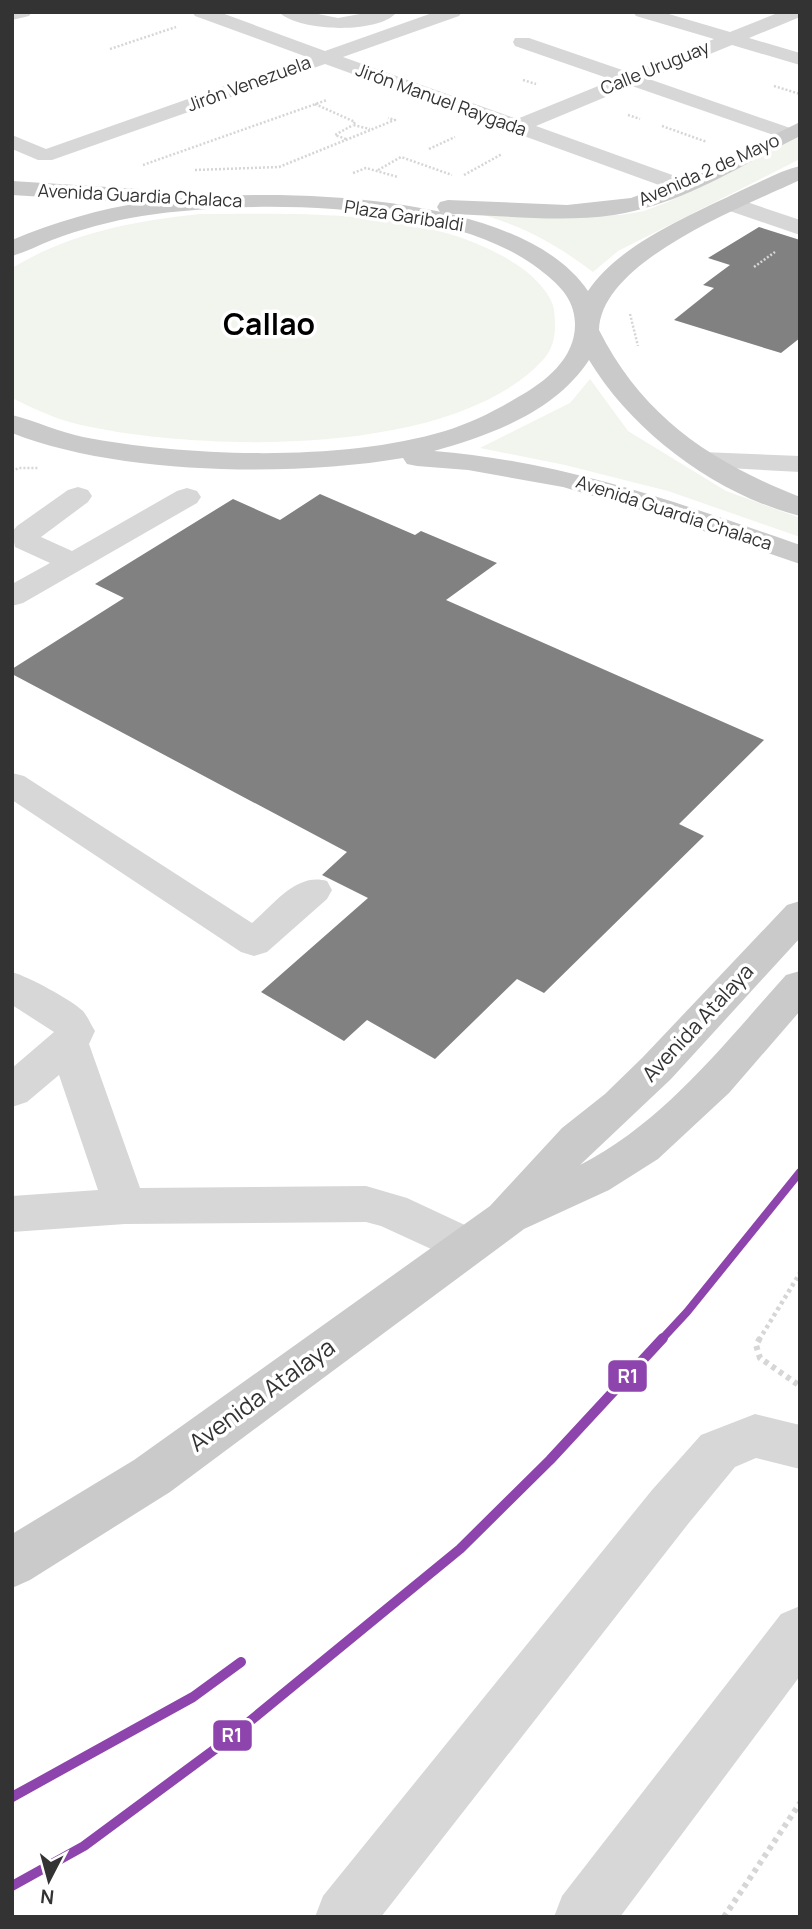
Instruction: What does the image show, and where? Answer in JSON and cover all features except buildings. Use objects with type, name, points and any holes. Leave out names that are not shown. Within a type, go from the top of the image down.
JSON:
[{"type":"main road","name":"Avenida 2 de Mayo","points":[[324,204],[587,210],[637,204],[681,186],[794,131]]},
{"type":"main road","name":"Avenida 2 de Mayo","points":[[587,327],[600,290],[613,275],[640,254],[732,204],[800,172]]},
{"type":"main road","name":"Avenida Guardia Chalaca","points":[[12,188],[268,203]]},
{"type":"main road","name":"Plaza Garibaldi","points":[[12,249],[52,232],[112,215],[176,206],[268,203],[369,208],[444,220],[513,242],[545,260],[571,284],[582,302],[587,327]]},
{"type":"main road","points":[[587,327],[597,354],[611,376],[651,419],[702,460],[738,481],[800,507]]},
{"type":"main road","points":[[12,446],[107,449],[223,459],[338,458],[425,445],[467,432],[524,406],[568,372],[580,354],[587,327]]},
{"type":"main road","points":[[12,423],[64,441],[107,449]]},
{"type":"main road","name":"Avenida Guardia Chalaca","points":[[338,458],[474,461],[542,472],[620,492],[800,555]]},
{"type":"main road","name":"Avenida Atalaya","points":[[506,1219],[577,1140],[620,1105],[657,1068],[800,914]]},
{"type":"main road","name":"Avenida Atalaya","points":[[12,1563],[152,1476],[506,1219],[615,1166],[661,1133],[703,1095],[800,985]]},
{"type":"street","points":[[12,15],[23,12]]},
{"type":"street","points":[[289,12],[327,24],[344,24],[389,12]]},
{"type":"street","name":"Jirón Venezuela","points":[[45,156],[453,12]]},
{"type":"street","points":[[642,12],[800,59]]},
{"type":"street","name":"Calle Uruguay","points":[[516,127],[627,79],[796,13]]},
{"type":"street","name":"Jirón Manuel Raygada","points":[[206,14],[681,186]]},
{"type":"street","points":[[522,42],[627,79],[794,131]]},
{"type":"street","points":[[12,141],[45,156],[44,168],[53,181],[69,187],[108,194]]},
{"type":"street","points":[[732,204],[800,228]]},
{"type":"street","points":[[702,460],[800,464]]},
{"type":"street","points":[[73,562],[25,541],[24,538],[27,531],[78,496]]},
{"type":"street","points":[[12,597],[187,497]]},
{"type":"street","points":[[12,784],[254,942],[314,890]]},
{"type":"street","points":[[12,986],[68,1021],[75,1031],[69,1044],[12,1091]]},
{"type":"street","points":[[69,1044],[125,1206]]},
{"type":"street","points":[[12,1214],[125,1206],[366,1203],[392,1212],[466,1247]]},
{"type":"street","points":[[344,1917],[670,1507],[718,1451],[755,1436],[800,1447]]},
{"type":"street","points":[[583,1917],[800,1632]]},
{"type":"path","points":[[110,48],[206,14]]},
{"type":"path","points":[[767,83],[800,94]]},
{"type":"path","points":[[75,146],[128,170],[327,100]]},
{"type":"path","points":[[315,104],[355,122],[353,125]]},
{"type":"path","points":[[190,171],[224,167],[279,167],[395,120],[388,118]]},
{"type":"path","points":[[346,139],[335,135],[353,125],[371,130]]},
{"type":"path","points":[[378,170],[401,158],[424,164],[425,168],[464,175]]},
{"type":"path","points":[[611,376],[640,352],[630,306]]},
{"type":"path","points":[[800,1273],[756,1345],[760,1358],[800,1385]]},
{"type":"path","points":[[724,1917],[800,1803]]},
{"type":"shaded area","points":[[800,135],[800,159],[618,251],[593,272],[534,235],[502,221],[468,211],[590,216],[644,211],[668,202]]},
{"type":"shaded area","points":[[200,214],[368,218],[451,234],[489,249],[523,269],[538,282],[553,304],[555,330],[550,349],[543,360],[502,392],[450,415],[389,431],[324,439],[257,442],[192,440],[132,434],[72,423],[12,398],[12,268],[56,246],[103,230]]},
{"type":"shaded area","points":[[590,379],[628,431],[726,491],[800,518],[800,537],[668,491],[565,465],[480,448],[570,403]]},
{"type":"transit line","name":"R1","points":[[12,1886],[84,1846],[222,1744],[460,1549],[550,1460],[687,1312],[800,1172]]},
{"type":"transit line","name":"R1","points":[[12,1797],[193,1697],[241,1662]]},
{"type":"district","name":"Callao","points":[[269,325]]}]
